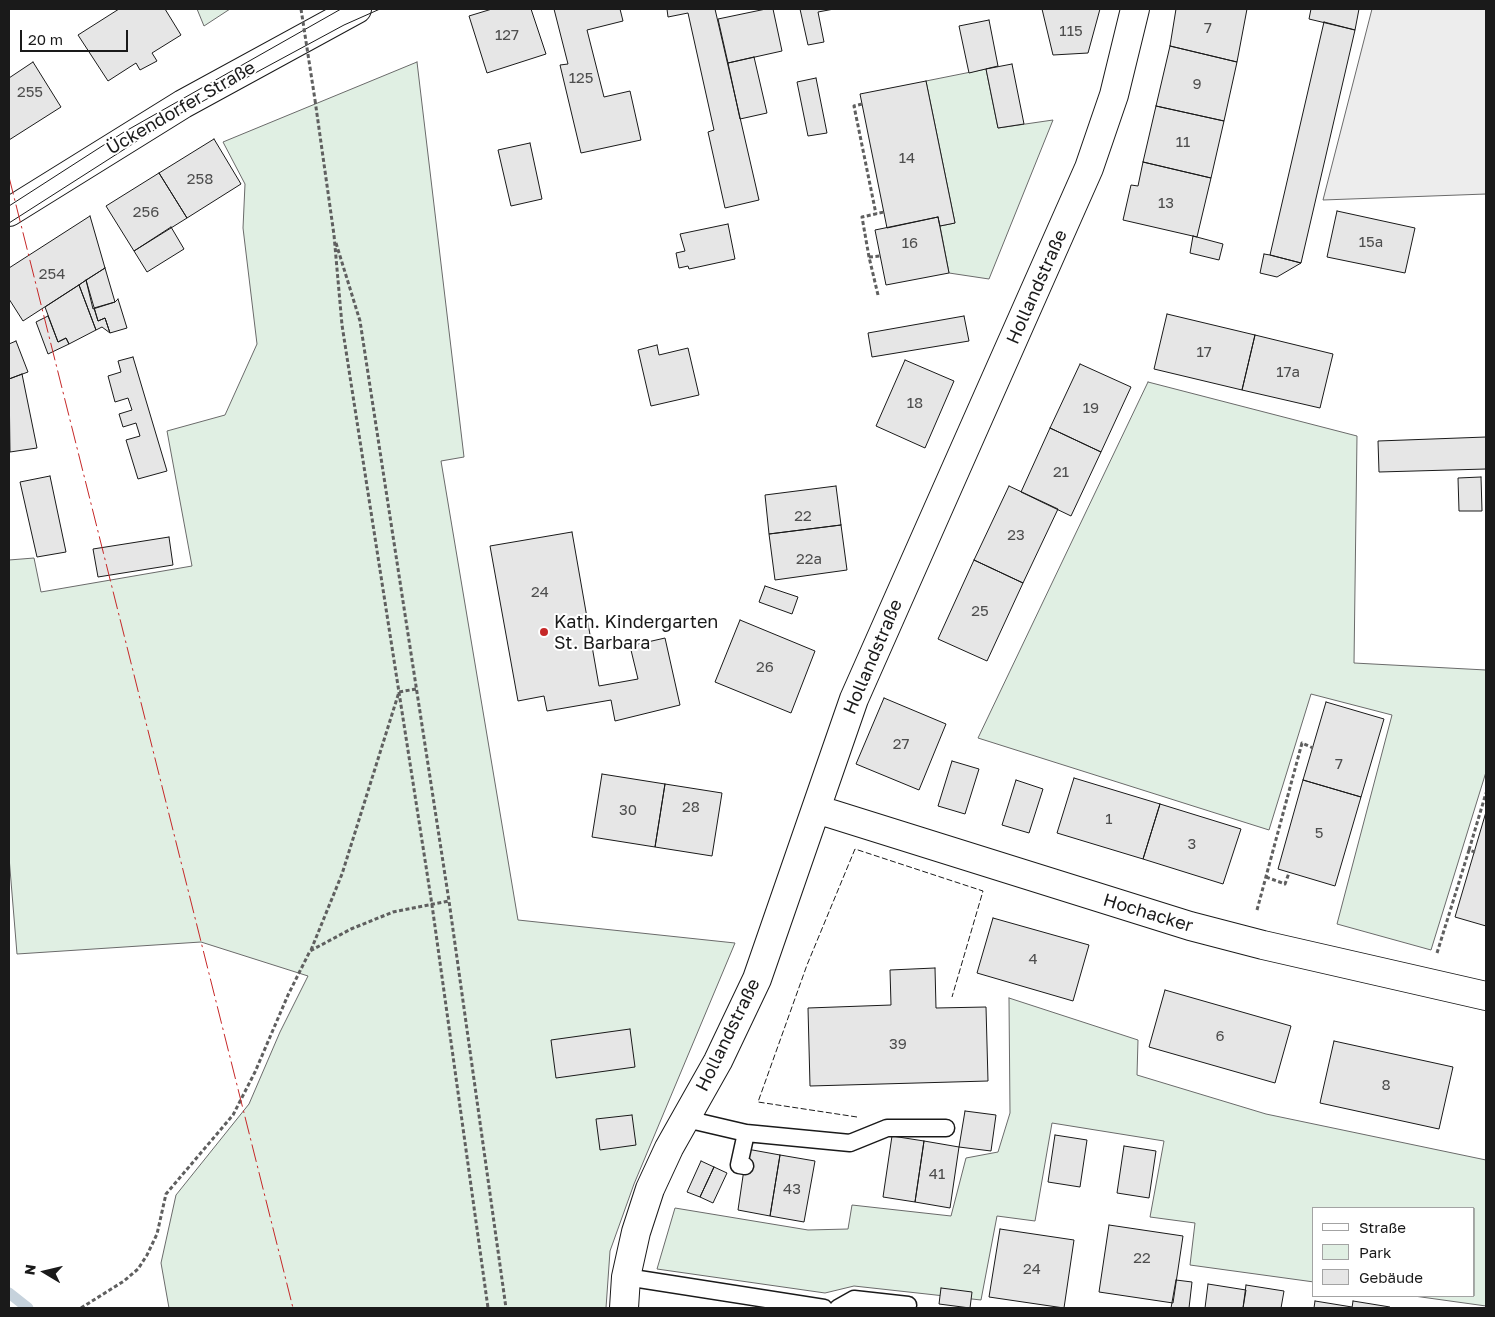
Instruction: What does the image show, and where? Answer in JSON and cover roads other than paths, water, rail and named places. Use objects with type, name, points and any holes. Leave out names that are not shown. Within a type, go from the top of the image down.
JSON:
[{"type":"street","name":"Ückendorfer Straße","points":[[9,212],[183,104],[357,9]]},
{"type":"street","name":"Hollandstraße","points":[[624,1308],[626,1277],[636,1232],[650,1188],[669,1148],[718,1061],[757,979],[854,698],[1089,168],[1114,95],[1135,9]]},
{"type":"street","name":"Hochacker","points":[[816,809],[1190,926],[1249,942],[1486,996]]},
{"type":"lane","points":[[686,1119],[746,1133],[850,1143],[887,1128],[946,1128]]},
{"type":"lane","points":[[745,1166],[739,1165],[746,1133]]},
{"type":"lane","points":[[626,1277],[824,1308]]},
{"type":"lane","points":[[838,1308],[854,1299],[908,1305]]},
{"type":"waterway","points":[[9,1293],[28,1308]]},
{"type":"tram line","points":[[9,206],[124,132],[341,9]]},
{"type":"tram line","points":[[9,223],[181,113],[344,25],[380,9]]},
{"type":"place","name":"Kath. Kindergarten St. Barbara","points":[[544,632]]}]
